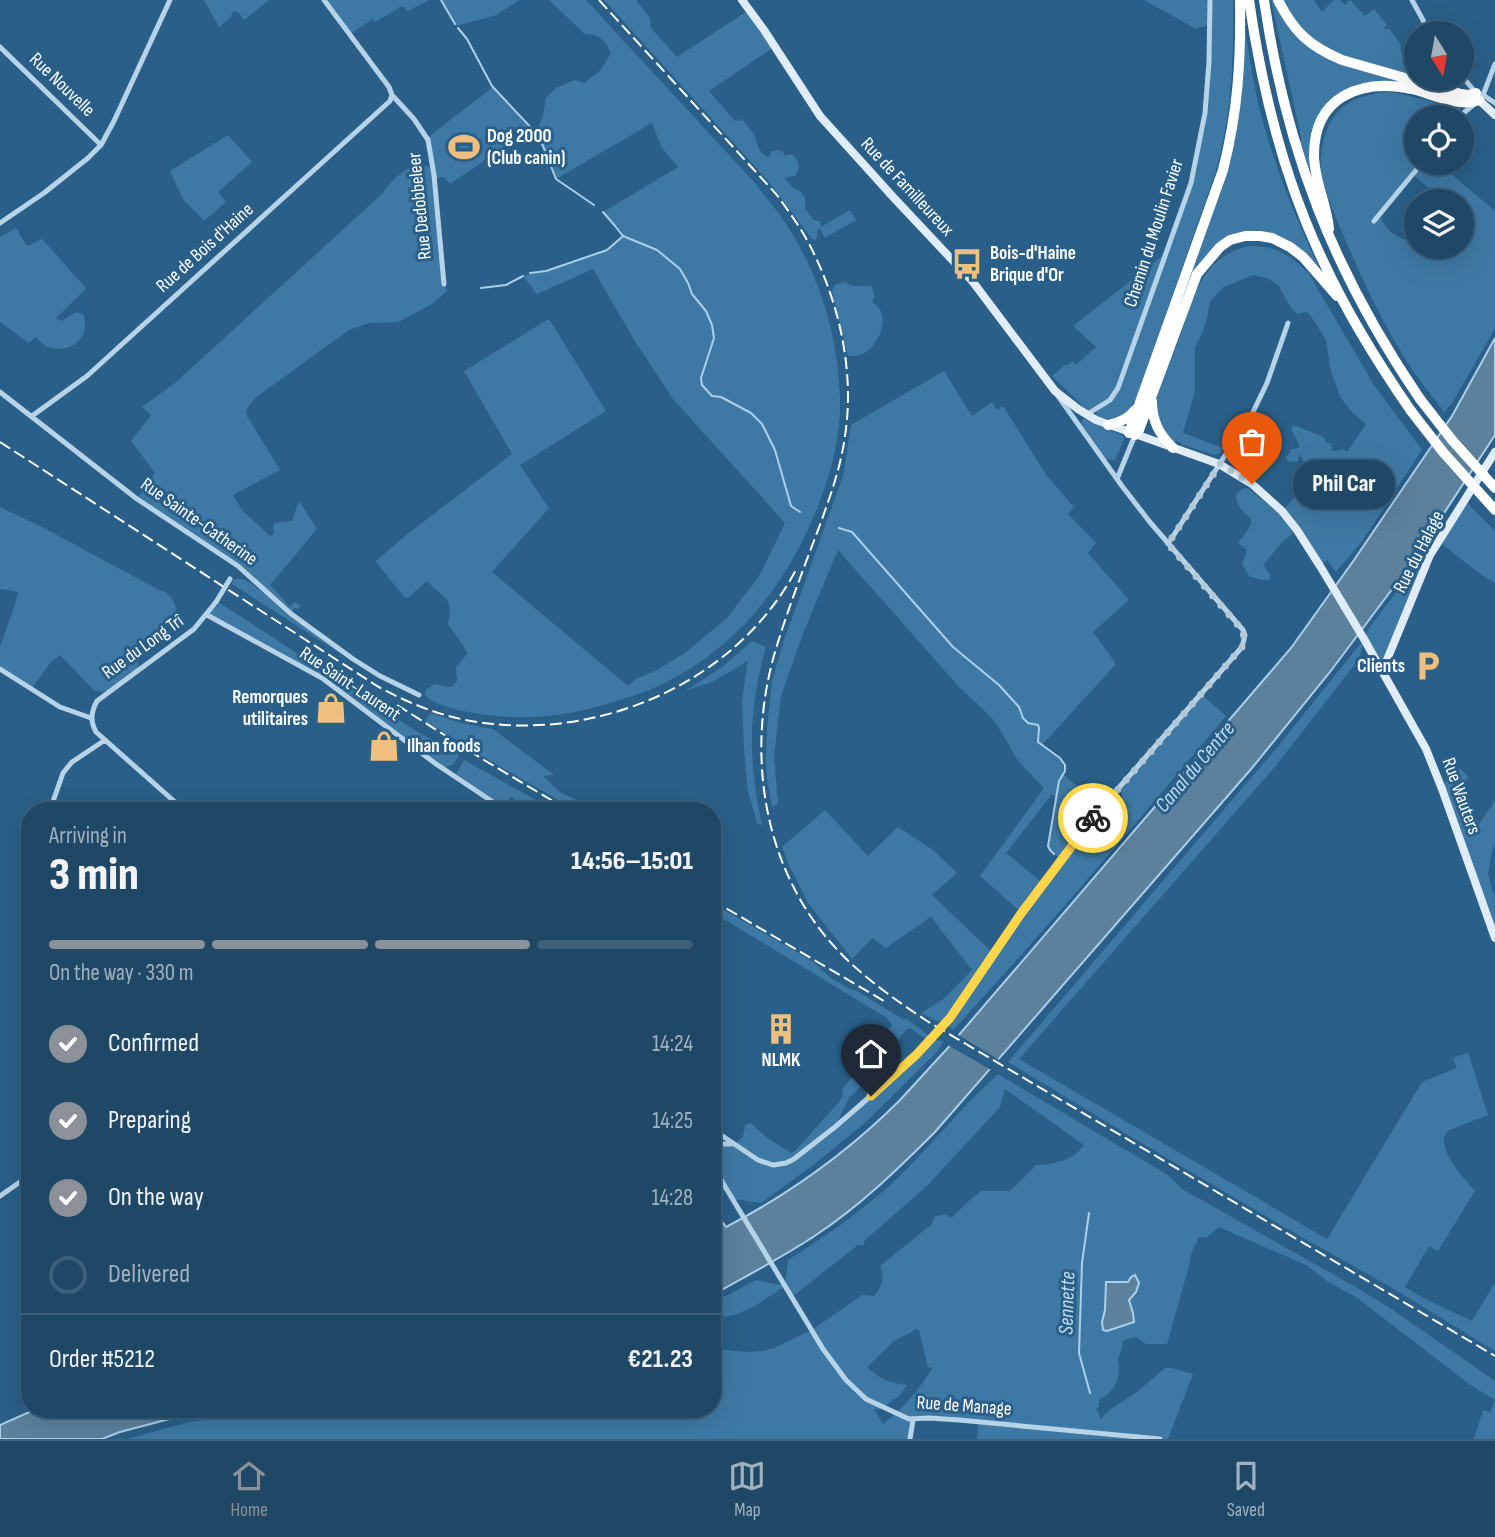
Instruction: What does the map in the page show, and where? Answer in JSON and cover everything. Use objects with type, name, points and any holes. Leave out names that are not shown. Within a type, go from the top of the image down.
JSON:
[{"type":"highway","points":[[1132,434],[1140,402],[1223,170],[1231,138],[1238,94],[1240,0]]},
{"type":"highway","points":[[1249,0],[1263,84],[1282,155],[1308,226],[1344,303],[1379,365],[1410,411],[1495,510]]},
{"type":"highway","points":[[1264,0],[1287,117],[1309,188],[1330,239],[1357,296],[1393,359],[1452,440],[1495,488]]},
{"type":"highway","points":[[1278,0],[1301,36],[1320,50],[1342,60],[1404,78]]},
{"type":"highway","points":[[1330,239],[1328,216],[1318,186],[1314,155],[1320,123],[1332,104],[1351,91],[1380,86],[1409,88],[1465,103],[1479,96]]},
{"type":"highway","points":[[1451,91],[1479,96]]},
{"type":"highway","points":[[1132,434],[1139,430],[1197,274],[1210,256],[1230,240],[1260,236],[1290,247],[1303,257],[1344,303]]},
{"type":"highway","points":[[1152,393],[1153,419],[1160,433],[1173,448]]},
{"type":"highway","points":[[1108,425],[1119,423],[1126,418],[1140,402]]},
{"type":"street","points":[[0,223],[44,193],[89,158],[101,145],[170,0]]},
{"type":"street","name":"Rue Dedobbeleer","points":[[324,0],[427,138],[444,284]]},
{"type":"street","name":"Rue de Familleureux","points":[[734,1144],[766,1163],[780,1164],[794,1159],[835,1127],[917,1054],[950,1018],[1020,915],[1102,807],[1242,647],[1244,641],[1243,631],[1168,544],[1117,479],[973,282],[820,116],[742,0]]},
{"type":"street","name":"Chemin du Moulin Favier","points":[[1086,415],[1110,400],[1118,387],[1186,200],[1205,113],[1210,0]]},
{"type":"street","points":[[1412,0],[1423,21]]},
{"type":"street","name":"Rue Nouvelle","points":[[0,47],[101,145]]},
{"type":"street","points":[[1471,105],[1479,96],[1495,64]]},
{"type":"street","points":[[1474,90],[1495,114]]},
{"type":"street","name":"Rue de Bois d'Haine","points":[[32,416],[87,376],[390,102],[392,93]]},
{"type":"street","points":[[1479,96],[1495,103]]},
{"type":"street","points":[[1374,221],[1412,175]]},
{"type":"street","points":[[1168,544],[1260,399],[1288,323]]},
{"type":"street","name":"Rue de Familleureux","points":[[1055,391],[1086,415],[1220,464],[1252,484],[1283,511],[1320,566]]},
{"type":"street","name":"Rue Sainte-Catherine","points":[[0,392],[137,499],[238,566],[290,613],[353,659],[418,695]]},
{"type":"street","points":[[1117,479],[1132,434]]},
{"type":"street","name":"Rue du Halage","points":[[1382,672],[1430,555],[1495,452]]},
{"type":"street","name":"Rue du Long Trî","points":[[91,718],[97,701],[194,629],[207,615],[238,566]]},
{"type":"street","name":"Rue Wauters","points":[[1320,566],[1420,736],[1432,762],[1495,938]]},
{"type":"street","name":"Rue Saint-Laurent","points":[[207,615],[321,678],[436,764],[493,802]]},
{"type":"street","points":[[0,669],[60,707],[91,718],[96,732],[175,802]]},
{"type":"street","points":[[54,802],[64,773],[72,762],[105,740]]},
{"type":"street","points":[[721,1135],[734,1144]]},
{"type":"street","points":[[721,1144],[734,1144]]},
{"type":"street","name":"Rue de Manage","points":[[721,1179],[823,1349],[846,1380],[866,1399],[913,1420],[958,1420],[1160,1439]]},
{"type":"street","points":[[0,1196],[21,1181]]},
{"type":"street","points":[[910,1439],[913,1420]]},
{"type":"shaded area","points":[[204,0],[269,0],[244,20],[234,11],[219,27]]},
{"type":"shaded area","points":[[324,0],[429,0],[408,11],[402,6],[375,22],[373,19],[350,34]]},
{"type":"shaded area","points":[[441,0],[520,0],[496,15],[456,26]]},
{"type":"shaded area","points":[[549,0],[586,0],[756,184],[785,222],[808,263],[831,328],[840,411],[831,466],[805,535],[774,588],[734,635],[684,672],[646,691],[577,711],[551,716],[511,717],[453,709],[425,695],[426,690],[435,684],[453,686],[457,680],[456,667],[468,653],[448,624],[450,608],[446,598],[427,581],[405,598],[376,562],[405,536],[512,454],[464,371],[549,319],[606,411],[520,465],[549,508],[492,572],[628,686],[685,653],[727,618],[759,576],[785,523],[673,399],[593,269],[537,294],[523,276],[607,250],[622,237],[603,212],[678,167],[662,148],[652,123],[556,179],[535,133],[523,134],[450,184],[444,177],[439,177],[434,181],[444,284],[447,291],[432,304],[398,322],[369,323],[349,330],[255,398],[246,410],[280,470],[233,495],[242,510],[270,536],[274,534],[275,523],[292,521],[299,501],[317,529],[270,585],[290,607],[295,602],[300,605],[299,609],[293,609],[294,616],[345,653],[341,654],[232,584],[233,580],[240,579],[260,590],[263,589],[238,566],[137,499],[155,473],[131,441],[151,415],[142,407],[175,383],[383,193],[399,174],[416,165],[433,168],[427,138],[493,87],[536,133],[546,98],[556,88],[575,80],[584,83],[600,71],[611,53],[606,45],[598,37],[585,34]]},
{"type":"shaded area","points":[[604,0],[636,0],[650,18],[651,28],[677,57],[749,10],[774,47],[709,91],[735,121],[744,121],[754,135],[760,151],[765,155],[769,158],[771,152],[778,150],[785,156],[791,154],[796,159],[799,166],[796,175],[785,178],[805,198],[805,208],[813,220],[820,221],[821,227],[850,210],[856,220],[825,238],[820,228],[815,240],[812,239],[769,182]]},
{"type":"shaded area","points":[[1144,0],[1233,0],[1229,107],[1216,171],[1137,397],[1121,416],[1096,420],[1097,408],[1086,415],[1078,409],[1082,405],[1052,376],[1066,364],[1073,361],[1076,365],[1096,347],[1073,326],[1166,253],[1186,200],[1205,113],[1209,25],[1196,29]]},
{"type":"shaded area","points":[[1271,0],[1275,0],[1299,40],[1318,54],[1404,82],[1404,85],[1348,89],[1328,101],[1316,121],[1315,183],[1300,144],[1301,137]]},
{"type":"shaded area","points":[[1283,0],[1314,0],[1322,12],[1334,0],[1340,0],[1345,5],[1350,0],[1365,16],[1374,9],[1387,25],[1384,27],[1387,30],[1389,28],[1401,45],[1404,73],[1336,53],[1308,36],[1291,16]]},
{"type":"shaded area","points":[[1242,9],[1255,89],[1267,136],[1288,197],[1323,276],[1292,243],[1229,238],[1185,291],[1234,139],[1242,95]]},
{"type":"shaded area","points":[[1397,93],[1447,105],[1404,105],[1404,175],[1411,175],[1379,215],[1387,228],[1404,240],[1404,259],[1474,259],[1474,193],[1495,211],[1495,329],[1452,403],[1444,412],[1408,364],[1383,320],[1344,237],[1323,179],[1321,152],[1328,128],[1339,111],[1364,96]]},
{"type":"shaded area","points":[[228,135],[252,162],[218,192],[226,202],[204,221],[183,199],[170,171]]},
{"type":"shaded area","points":[[1413,175],[1452,175],[1469,189],[1430,189]]},
{"type":"shaded area","points":[[16,228],[27,246],[42,239],[86,289],[56,318],[61,321],[76,312],[83,314],[83,334],[78,342],[70,347],[52,348],[36,337],[29,343],[0,322],[0,237]]},
{"type":"shaded area","points":[[1248,246],[1282,253],[1309,274],[1374,385],[1422,450],[1363,540],[1336,572],[1327,560],[1320,566],[1282,511],[1318,471],[1305,465],[1300,454],[1296,462],[1286,459],[1291,450],[1300,446],[1291,429],[1294,425],[1325,438],[1326,442],[1331,444],[1332,450],[1343,449],[1347,452],[1366,424],[1341,398],[1331,372],[1326,340],[1309,313],[1298,314],[1291,308],[1278,285],[1267,278],[1253,275],[1224,287],[1210,301],[1207,319],[1195,347],[1195,391],[1183,433],[1223,448],[1221,453],[1215,455],[1178,441],[1174,442],[1165,433],[1160,422],[1157,396],[1203,278],[1220,259]]},
{"type":"shaded area","points":[[844,282],[852,286],[871,286],[874,294],[872,302],[882,315],[882,327],[877,339],[870,349],[857,355],[848,356],[832,292],[834,285]]},
{"type":"shaded area","points":[[944,371],[972,416],[992,402],[997,410],[1003,406],[1047,476],[1074,507],[1068,514],[1096,543],[1088,553],[1129,600],[1093,632],[1116,664],[1042,745],[1061,761],[1064,775],[1102,807],[1115,806],[1122,799],[1121,785],[1201,694],[1226,716],[1057,914],[953,1030],[949,1027],[949,1018],[939,1022],[921,1013],[944,999],[972,970],[931,917],[886,948],[872,938],[852,959],[808,903],[782,847],[825,810],[868,856],[898,827],[933,850],[957,873],[932,895],[994,954],[1022,913],[980,876],[1044,788],[1018,761],[990,716],[960,688],[838,550],[804,631],[781,696],[774,756],[778,803],[772,808],[766,758],[772,681],[843,476],[851,425]],"holes":[[[1052,794],[1056,797],[1048,846],[1062,861],[1044,884],[1006,853]]]},
{"type":"shaded area","points":[[1084,418],[1123,436],[1115,460],[1105,459],[1081,423]]},
{"type":"shaded area","points":[[1247,488],[1286,519],[1293,534],[1283,541],[1263,565],[1270,574],[1270,580],[1249,576],[1242,564],[1247,550],[1238,543],[1251,525],[1251,520],[1241,510],[1236,495]]},
{"type":"shaded area","points":[[1464,500],[1495,531],[1495,583],[1438,541]]},
{"type":"shaded area","points":[[0,507],[164,591],[173,601],[176,613],[173,623],[170,622],[147,642],[139,654],[139,670],[117,687],[105,692],[93,689],[60,655],[50,663],[32,688],[0,669],[0,646],[18,592],[0,589]]},
{"type":"shaded area","points":[[1430,555],[1382,672],[1364,640],[1359,659],[1274,768],[1019,1059],[1327,1239],[1422,1082],[1457,1068],[1453,1058],[1468,1053],[1488,1115],[1447,1131],[1444,1144],[1454,1166],[1475,1191],[1438,1251],[1429,1246],[1405,1287],[1472,1321],[1495,1283],[1495,1351],[1008,1062],[1279,745],[1364,639],[1369,628],[1418,563]]},
{"type":"shaded area","points":[[220,603],[416,731],[459,755],[453,765],[446,767],[436,764],[322,678],[207,615]]},
{"type":"shaded area","points":[[752,641],[766,647],[756,693],[752,736],[754,779],[762,825],[757,823],[748,791],[744,748],[742,700],[748,661],[712,682],[685,691],[722,667]]},
{"type":"shaded area","points":[[430,713],[493,729],[554,775],[543,776],[561,793],[580,802],[561,802],[470,749],[474,742],[466,746],[425,721]]},
{"type":"shaded area","points":[[464,760],[540,802],[518,802],[511,797],[507,802],[494,802],[456,774]]},
{"type":"shaded area","points":[[1460,768],[1468,777],[1458,786],[1479,824],[1495,801],[1495,843],[1488,874],[1495,899],[1495,938],[1442,789],[1447,779]]},
{"type":"shaded area","points":[[721,908],[812,961],[831,978],[904,1020],[906,1018],[928,1035],[929,1041],[943,1042],[937,1052],[865,1123],[812,1166],[761,1203],[734,1199],[721,1179],[721,1142],[734,1144],[743,1137],[745,1125],[751,1123],[766,1137],[791,1153],[795,1151],[839,1102],[843,1095],[842,1090],[892,1025],[887,1018],[721,917]],"holes":[[[910,1028],[929,1041],[836,1125],[850,1096],[906,1030]]]},
{"type":"shaded area","points":[[998,1074],[1168,1175],[1182,1189],[1393,1310],[1495,1381],[1495,1400],[1469,1384],[1356,1297],[1328,1282],[1308,1266],[1219,1227],[1206,1238],[1199,1237],[1191,1254],[1167,1344],[1146,1344],[1135,1337],[1122,1342],[1117,1380],[1111,1391],[1099,1400],[1099,1407],[1096,1408],[1101,1419],[1165,1368],[1193,1374],[1168,1439],[977,1439],[979,1422],[913,1420],[910,1439],[127,1439],[214,1418],[721,1418],[721,1350],[749,1352],[774,1348],[812,1330],[862,1295],[874,1296],[882,1281],[880,1266],[932,1224],[934,1217],[945,1214],[951,1218],[981,1191],[1010,1191],[1036,1165],[1063,1161],[1084,1145],[1005,1089],[1000,1107],[927,1186],[864,1241],[864,1245],[858,1245],[792,1297],[785,1286],[788,1260],[840,1225],[888,1187]],"holes":[[[1135,1275],[1139,1283],[1129,1300],[1134,1322],[1107,1331],[1102,1322],[1106,1282],[1129,1282]],[[919,1330],[928,1368],[933,1367],[911,1398],[883,1424],[874,1409],[886,1409],[884,1407],[899,1397],[907,1385],[885,1380],[867,1367],[894,1341]]]},
{"type":"shaded area","points":[[756,1280],[785,1286],[741,1313],[725,1317],[721,1313],[721,1298]]},
{"type":"shaded area","points":[[1495,1400],[1495,1439],[1474,1439],[1483,1410],[1490,1412]]},
{"type":"water","name":"Canal du Centre","points":[[1495,338],[1495,435],[1390,592],[1330,672],[1252,768],[935,1132],[907,1160],[832,1224],[791,1251],[721,1290],[721,1220],[726,1227],[817,1170],[880,1119],[946,1050],[1291,648],[1452,416]]},
{"type":"water","points":[[1135,1275],[1139,1283],[1129,1300],[1134,1322],[1103,1330],[1106,1282],[1128,1282]]},
{"type":"water","points":[[21,1416],[21,1418],[173,1418],[102,1439],[0,1439],[0,1425]]},
{"type":"pier","points":[[955,1033],[1001,1061],[993,1071],[946,1044]]},
{"type":"waterway","points":[[441,0],[455,24]]},
{"type":"waterway","points":[[458,28],[467,39],[492,86],[536,133],[556,179],[594,205]]},
{"type":"waterway","points":[[603,212],[623,236],[657,250],[680,269],[712,325],[714,338],[701,378],[702,385],[712,396],[721,397],[751,413],[762,424],[775,450],[791,506],[800,512]]},
{"type":"waterway","points":[[530,273],[546,271],[607,250],[622,237]]},
{"type":"waterway","points":[[481,288],[506,285],[523,276]]},
{"type":"waterway","points":[[839,528],[852,532],[953,647],[999,685],[1019,707],[1028,723],[1038,725],[1038,742],[1065,765],[1065,771],[1059,781],[1048,846],[1054,854]]},
{"type":"waterway","name":"Sennette","points":[[1089,1213],[1082,1263],[1079,1353],[1090,1393]]},
{"type":"railway","points":[[599,0],[784,205],[819,264],[842,336],[848,386],[843,447],[832,490],[775,652],[766,689],[762,726],[762,764],[774,837],[787,873],[804,906],[826,937],[849,961],[887,993],[927,1021],[1495,1356]]},
{"type":"railway","points":[[0,442],[377,686],[422,707],[471,721],[519,725],[567,723],[614,713],[659,696],[701,673],[738,644],[771,608],[797,568]]},
{"type":"railway","points":[[397,705],[555,802]]},
{"type":"railway","points":[[721,905],[884,1001]]},
{"type":"way so far","points":[[1093,818],[1242,647],[1245,635],[1243,631],[1168,544],[1220,464],[1252,484]]},
{"type":"place","name":"Dog 2000 (Club canin)","points":[[464,147]]},
{"type":"place","name":"Bois-d'Haine Brique d'Or","points":[[967,264]]},
{"type":"place","name":"Phil Car","points":[[1252,484]]},
{"type":"place","name":"Clients","points":[[1428,666]]},
{"type":"place","name":"Remorques utilitaires","points":[[331,708]]},
{"type":"place","name":"Ilhan foods","points":[[384,746]]},
{"type":"place","name":"NLMK","points":[[781,1029]]},
{"type":"route","points":[[871,1096],[917,1054],[950,1018],[1020,915],[1093,818]]}]
